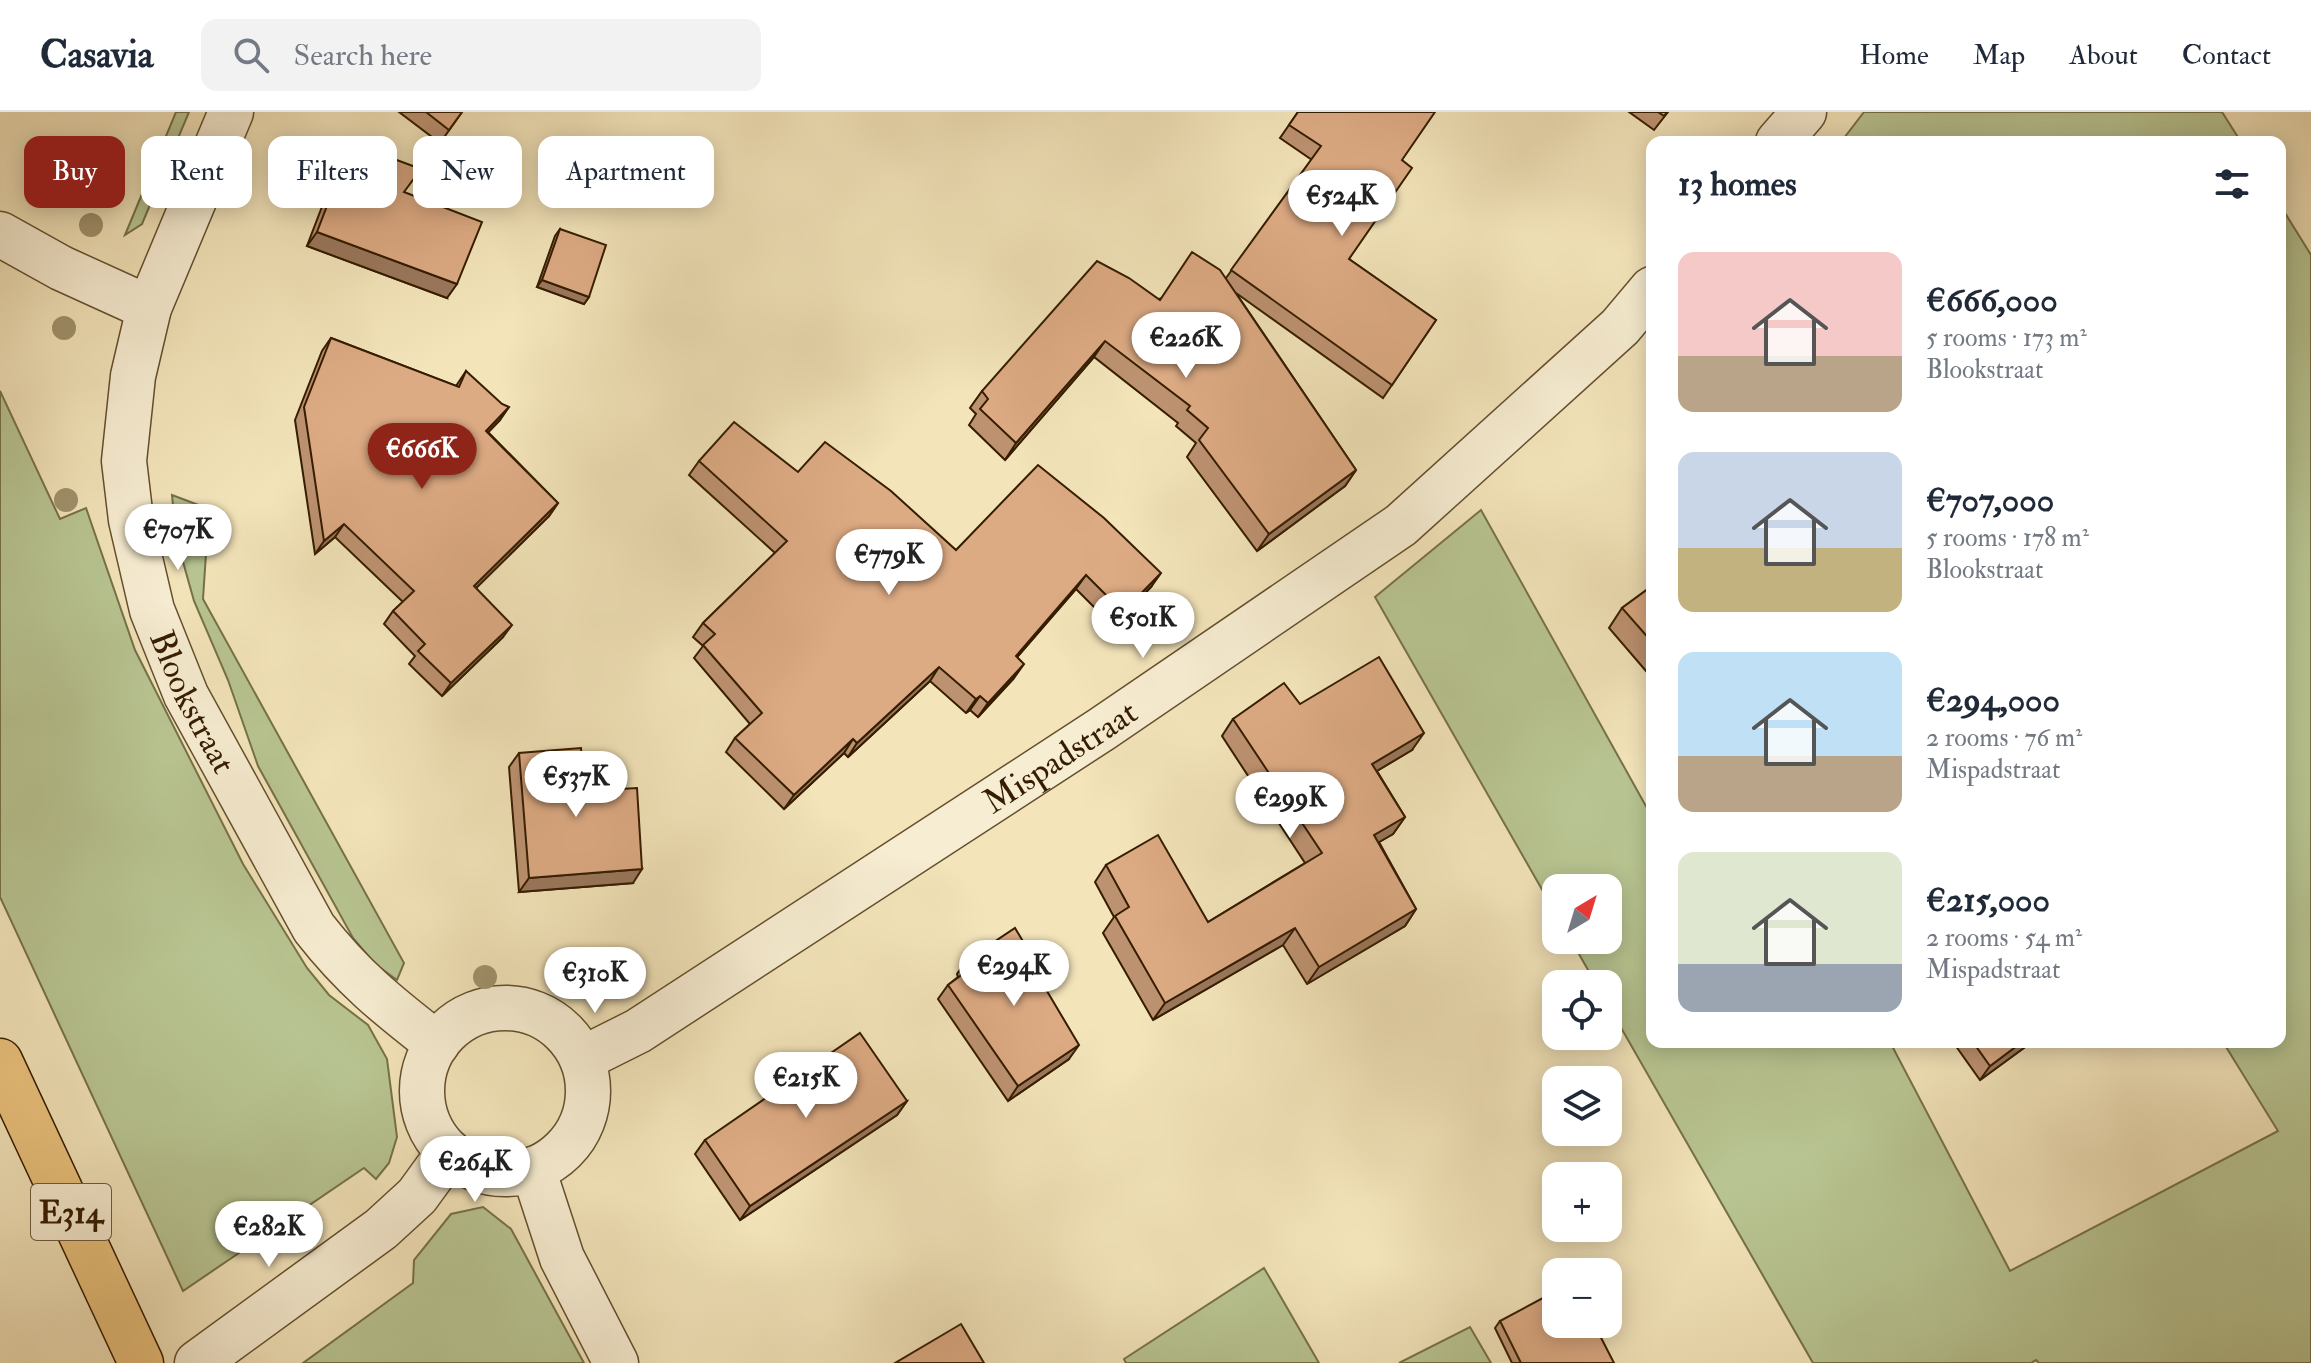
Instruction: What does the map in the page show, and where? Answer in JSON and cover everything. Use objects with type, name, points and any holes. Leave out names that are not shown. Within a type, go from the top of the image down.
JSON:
[{"type":"highway","name":"E314","points":[[0,1061],[141,1363]]},
{"type":"street","name":"Blookstraat","points":[[231,112],[149,308],[133,376],[124,461],[131,520],[152,610],[186,695],[314,928],[341,963],[373,994],[437,1044]]},
{"type":"street","points":[[1783,136],[1804,112]]},
{"type":"street","points":[[0,234],[61,268],[149,308]]},
{"type":"street","name":"Mispadstraat","points":[[582,1059],[638,1031],[771,945],[1102,729],[1401,525],[1620,327],[1646,296]]},
{"type":"street","points":[[501,1008],[527,1010],[550,1021],[569,1037],[582,1059],[589,1085],[586,1112],[575,1138],[556,1158],[533,1169],[510,1175],[467,1165],[449,1152],[430,1129],[422,1100],[424,1071],[437,1044],[453,1025],[476,1013],[501,1008]]},
{"type":"street","points":[[197,1363],[381,1229],[417,1196],[449,1152]]},
{"type":"street","points":[[533,1169],[562,1258],[616,1363]]},
{"type":"green space","points":[[176,112],[189,112],[179,136],[166,136]]},
{"type":"green space","points":[[1864,112],[2222,112],[2237,136],[1846,136]]},
{"type":"green space","points":[[141,196],[141,208],[149,208],[142,224],[125,235]]},
{"type":"green space","points":[[2286,215],[2311,255],[2311,1363],[2039,1363],[2036,1360],[2031,1363],[1813,1363],[1622,1029],[1622,970],[1588,970],[1579,954],[1622,954],[1622,874],[1542,874],[1542,889],[1375,597],[1481,510],[1646,806],[1646,1048],[1893,1048],[2010,1271],[2278,1131],[2227,1048],[2286,1048]]},
{"type":"green space","points":[[0,391],[60,519],[86,508],[135,650],[243,864],[307,968],[329,995],[368,1025],[387,1059],[397,1137],[389,1163],[376,1179],[364,1168],[183,1291],[0,897]]},
{"type":"green space","points":[[172,495],[209,509],[203,599],[404,963],[397,980],[375,964],[353,938],[258,766],[228,680],[194,601],[176,537]]},
{"type":"green space","points":[[483,1207],[511,1229],[584,1363],[303,1363],[413,1283],[414,1260],[451,1214]]},
{"type":"green space","points":[[1264,1268],[1319,1363],[1126,1363],[1124,1359]]},
{"type":"green space","points":[[1470,1327],[1491,1363],[1399,1363]]},
{"type":"building","points":[[426,112],[462,112],[449,130]]},
{"type":"building","points":[[1298,112],[1435,112],[1402,160],[1412,168],[1349,259],[1436,320],[1392,385],[1231,270],[1321,146],[1289,125]]},
{"type":"building","points":[[397,160],[413,166],[413,180],[404,192],[413,195],[413,208],[446,208],[482,222],[457,284],[317,232],[326,208],[397,208]]},
{"type":"building","points":[[560,229],[606,245],[589,297],[542,280]]},
{"type":"building","points":[[1192,252],[1220,270],[1356,470],[1269,534],[1199,440],[1208,428],[1187,410],[1190,406],[1105,341],[1016,443],[980,409],[988,399],[982,391],[1097,261],[1160,300]]},
{"type":"building","points":[[331,338],[459,387],[466,371],[509,407],[486,431],[558,503],[474,586],[512,625],[451,683],[418,651],[425,644],[393,611],[414,591],[344,524],[324,541],[304,407]]},
{"type":"building","points":[[734,422],[798,472],[825,442],[891,491],[956,550],[1038,465],[1104,518],[1161,573],[1123,612],[1086,575],[1016,656],[1024,664],[988,703],[980,696],[976,699],[939,667],[857,743],[853,739],[794,795],[735,738],[762,713],[703,645],[715,634],[703,623],[787,541],[699,461]]},
{"type":"building","points":[[1646,590],[1646,635],[1622,608]]},
{"type":"building","points":[[1379,657],[1424,733],[1372,764],[1405,817],[1374,835],[1416,909],[1319,967],[1295,928],[1165,1003],[1115,916],[1129,907],[1106,865],[1158,835],[1208,922],[1322,853],[1233,719],[1284,683],[1300,704]]},
{"type":"building","points":[[581,748],[584,791],[637,788],[642,869],[529,878],[519,753]]},
{"type":"building","points":[[1015,928],[1045,978],[1041,981],[1079,1045],[1018,1086],[948,985],[971,968],[967,960]]},
{"type":"building","points":[[860,1033],[907,1101],[750,1206],[705,1140]]},
{"type":"building","points":[[1977,1048],[2014,1048],[1990,1066]]},
{"type":"building","points":[[1542,1298],[1542,1338],[1601,1338],[1614,1363],[1521,1363],[1500,1321]]},
{"type":"building","points":[[961,1324],[984,1363],[895,1363]]}]
